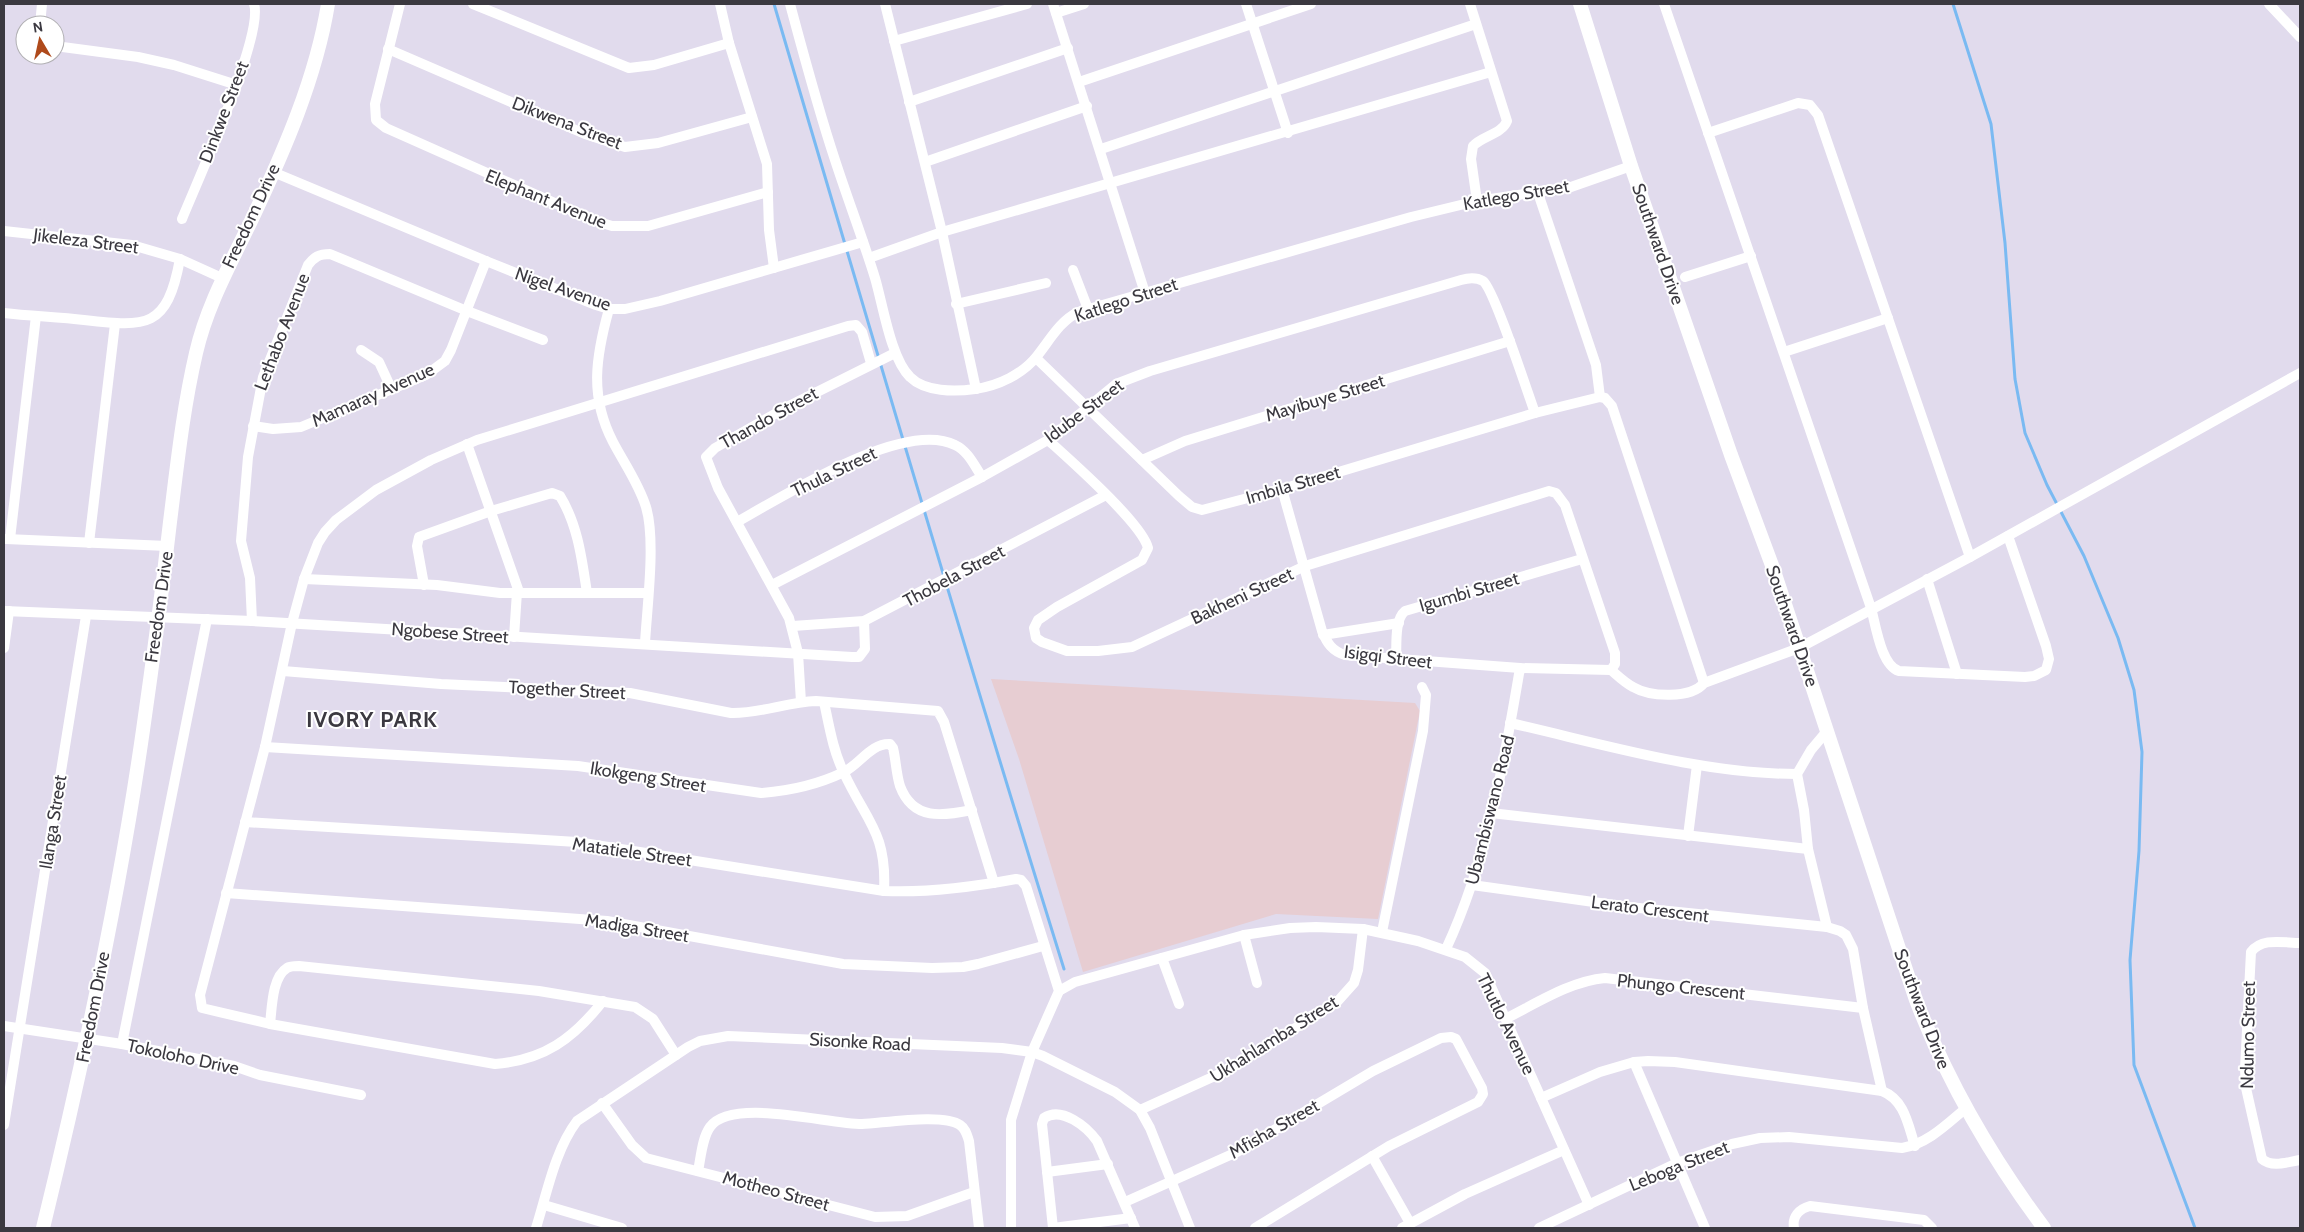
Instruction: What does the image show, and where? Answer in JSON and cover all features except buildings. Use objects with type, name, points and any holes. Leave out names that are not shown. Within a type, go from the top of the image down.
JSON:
[{"type":"main road","name":"Freedom Drive","points":[[43,1228],[87,1040],[129,812],[191,376],[204,324],[222,278],[273,172],[314,63],[328,4]]},
{"type":"main road","name":"Southward Drive","points":[[1580,4],[1631,166],[1799,648],[1916,1000],[1940,1060],[1965,1109],[1988,1148],[2044,1228]]},
{"type":"street","name":"Dinkwe Street","points":[[182,219],[237,84],[256,16],[254,4]]},
{"type":"street","name":"Elephant Avenue","points":[[400,4],[375,104],[375,112],[379,124],[478,171],[593,220],[612,226],[648,226],[768,192]]},
{"type":"street","points":[[473,4],[629,68],[654,65],[729,43]]},
{"type":"street","points":[[720,4],[729,43],[767,164],[769,230],[774,268]]},
{"type":"street","name":"Katlego Street","points":[[790,4],[835,158],[869,258],[895,352],[908,376],[916,383],[949,390],[976,389],[1007,380],[1036,358],[1062,323],[1069,317],[1088,309],[1411,217],[1477,200],[1571,187],[1631,166]]},
{"type":"street","points":[[885,4],[942,232],[956,304],[976,389]]},
{"type":"street","points":[[894,41],[1027,4]]},
{"type":"street","points":[[1084,4],[1055,8],[1145,292]]},
{"type":"street","points":[[1246,4],[1288,132]]},
{"type":"street","points":[[1079,82],[1311,4]]},
{"type":"street","points":[[1470,4],[1507,121],[1502,129],[1483,138],[1472,146],[1471,159],[1477,200]]},
{"type":"street","points":[[1664,4],[1871,608],[1885,656],[1892,669],[1900,671],[2025,677],[2040,674],[2048,666],[2046,646],[2008,536]]},
{"type":"street","points":[[2269,4],[2300,37]]},
{"type":"street","points":[[1101,150],[1476,24]]},
{"type":"street","points":[[65,47],[138,56],[237,84]]},
{"type":"street","points":[[909,102],[1068,48]]},
{"type":"street","name":"Dikwena Street","points":[[388,49],[586,134],[624,146],[658,143],[752,117]]},
{"type":"street","points":[[869,258],[942,232],[1491,72]]},
{"type":"street","points":[[1708,133],[1798,103],[1810,105],[1818,115],[1970,557]]},
{"type":"street","points":[[925,162],[1087,106]]},
{"type":"street","name":"Nigel Avenue","points":[[273,172],[486,261],[609,309],[646,305],[864,242]]},
{"type":"street","points":[[1538,193],[1596,365],[1600,396],[1605,398],[1612,406],[1704,683]]},
{"type":"street","name":"Jikeleza Street","points":[[4,231],[132,244],[180,259],[222,278]]},
{"type":"street","name":"Lethabo Avenue","points":[[252,621],[250,578],[241,541],[248,457],[253,426],[263,377],[308,265],[316,257],[330,254],[466,311],[543,340]]},
{"type":"street","points":[[1685,277],[1751,256]]},
{"type":"street","points":[[4,313],[115,324],[138,324],[153,317],[163,308],[175,286],[180,259]]},
{"type":"street","name":"Mamaray Avenue","points":[[253,426],[273,429],[300,427],[426,375],[445,361],[486,261]]},
{"type":"street","points":[[1073,270],[1088,309]]},
{"type":"street","name":"Idube Street","points":[[772,585],[982,477],[1048,440],[1103,393],[1131,377],[1461,280],[1477,279],[1486,285],[1510,341]]},
{"type":"street","points":[[956,304],[1046,283]]},
{"type":"street","points":[[609,309],[596,373],[599,403],[607,429],[646,507],[650,540],[645,644]]},
{"type":"street","points":[[36,316],[7,539],[167,546]]},
{"type":"street","points":[[1784,352],[1888,318]]},
{"type":"street","points":[[89,544],[115,324]]},
{"type":"street","points":[[603,1001],[580,1029],[553,1048],[526,1060],[495,1064],[270,1024],[207,1010],[201,1004],[200,995],[266,747],[292,623],[304,579],[318,544],[325,532],[336,520],[376,490],[467,444],[848,326],[856,325],[862,332],[871,363]]},
{"type":"street","points":[[1510,341],[1535,414]]},
{"type":"street","name":"Mayibuye Street","points":[[1142,460],[1185,441],[1510,341]]},
{"type":"street","points":[[361,350],[379,362],[391,388]]},
{"type":"street","name":"Thando Street","points":[[798,653],[793,626],[718,488],[706,461],[708,452],[790,406],[895,352]]},
{"type":"street","name":"Imbila Street","points":[[1036,358],[1179,496],[1192,507],[1202,510],[1282,489],[1600,396]]},
{"type":"street","points":[[1611,670],[1634,688],[1650,692],[1690,693],[1704,683],[1799,648],[2063,506],[2300,372]]},
{"type":"street","name":"Bakheni Street","points":[[1048,440],[1106,495],[1143,535],[1148,548],[1147,554],[1142,560],[1057,607],[1038,620],[1034,633],[1042,642],[1067,651],[1079,652],[1132,647],[1305,566],[1550,491],[1556,493],[1565,505],[1614,654],[1615,664],[1611,670]]},
{"type":"street","name":"Thula Street","points":[[737,522],[854,458],[896,445],[924,441],[949,442],[964,451],[982,477]]},
{"type":"street","points":[[467,444],[518,592],[514,637]]},
{"type":"street","name":"Isigqi Street","points":[[1282,489],[1323,635],[1330,646],[1345,655],[1520,668],[1611,670]]},
{"type":"street","points":[[424,584],[417,546],[418,539],[491,511],[552,493],[560,496],[571,518],[587,593]]},
{"type":"street","name":"Thobela Street","points":[[793,626],[864,621],[1106,495]]},
{"type":"street","name":"Igumbi Street","points":[[1396,660],[1401,615],[1412,608],[1582,559]]},
{"type":"street","points":[[304,579],[424,584],[486,592],[648,593]]},
{"type":"street","points":[[1927,579],[1957,674]]},
{"type":"street","points":[[4,648],[6,611]]},
{"type":"street","name":"Ngobese Street","points":[[6,611],[86,616],[292,623],[859,657],[865,649],[864,621]]},
{"type":"street","name":"Ilanga Street","points":[[4,1125],[86,616]]},
{"type":"street","points":[[122,1044],[206,619]]},
{"type":"street","points":[[1323,635],[1399,623]]},
{"type":"street","points":[[798,653],[800,702]]},
{"type":"street","name":"Ubambiswano Road","points":[[1446,949],[1472,885],[1491,812],[1520,668]]},
{"type":"street","name":"Together Street","points":[[283,671],[441,684],[630,693],[741,714],[800,702],[824,702],[938,711],[944,722],[972,810]]},
{"type":"street","points":[[1382,932],[1423,731],[1426,695],[1422,687]]},
{"type":"street","points":[[824,702],[843,772],[867,813],[880,842],[885,868],[884,891]]},
{"type":"street","points":[[1510,723],[1696,764],[1758,774],[1796,774]]},
{"type":"street","points":[[1827,731],[1811,750],[1796,774],[1804,810],[1808,850],[1827,926],[1840,931],[1850,941],[1882,1091]]},
{"type":"street","name":"Ikokgeng Street","points":[[266,747],[578,766],[742,792],[760,793],[779,792],[843,772],[878,746],[890,744],[893,748],[900,786],[904,794],[915,806],[931,814],[940,815],[972,810]]},
{"type":"street","points":[[1688,836],[1696,764]]},
{"type":"street","points":[[972,810],[994,883]]},
{"type":"street","points":[[1491,812],[1808,850]]},
{"type":"street","name":"Matatiele Street","points":[[245,822],[577,842],[884,891],[922,892],[1016,879],[1021,880],[1026,886],[1043,946]]},
{"type":"street","name":"Lerato Crescent","points":[[1472,885],[1639,908],[1827,926]]},
{"type":"street","name":"Madiga Street","points":[[226,893],[607,921],[843,964],[932,968],[963,967],[1043,946]]},
{"type":"street","name":"Thutlo Avenue","points":[[1059,991],[1075,982],[1244,934],[1290,928],[1363,929],[1382,932],[1446,949],[1478,965],[1485,973],[1507,1018],[1589,1205]]},
{"type":"street","name":"Ukhahlamba Street","points":[[1140,1110],[1228,1070],[1337,1002],[1354,983],[1358,970],[1363,929]]},
{"type":"street","points":[[1244,934],[1257,983]]},
{"type":"street","name":"Ndumo Street","points":[[2300,944],[2266,942],[2255,947],[2251,952],[2245,1069],[2249,1107],[2262,1159],[2266,1163],[2272,1164],[2300,1160]]},
{"type":"street","points":[[1010,1228],[1011,1120],[1032,1052],[1059,991],[1043,946]]},
{"type":"street","points":[[1162,958],[1179,1004]]},
{"type":"street","points":[[270,1024],[276,985],[280,975],[288,968],[299,966],[539,991],[635,1007],[646,1013],[660,1029],[676,1056]]},
{"type":"street","name":"Phungo Crescent","points":[[1507,1018],[1580,984],[1593,979],[1605,978],[1863,1008]]},
{"type":"street","name":"Tokoloho Drive","points":[[4,1026],[122,1044],[234,1066],[260,1075],[361,1095]]},
{"type":"street","name":"Sisonke Road","points":[[536,1228],[570,1130],[586,1113],[700,1041],[728,1036],[1002,1048],[1032,1052],[1058,1062],[1115,1092],[1140,1110],[1150,1128],[1190,1228]]},
{"type":"street","name":"Mfisha Street","points":[[1125,1202],[1237,1152],[1373,1071],[1441,1038],[1451,1037],[1456,1039],[1480,1082],[1483,1094],[1482,1099],[1473,1106],[1372,1156]]},
{"type":"street","points":[[1541,1098],[1600,1072],[1634,1062],[1675,1062],[1882,1091],[1897,1100],[1915,1146],[1965,1109]]},
{"type":"street","points":[[1634,1062],[1702,1227]]},
{"type":"street","name":"Motheo Street","points":[[602,1103],[632,1145],[646,1158],[875,1217],[907,1216],[974,1192]]},
{"type":"street","points":[[698,1171],[708,1129],[719,1119],[737,1113],[778,1114],[821,1121],[859,1124],[943,1119],[959,1124],[967,1134],[972,1159],[979,1228]]},
{"type":"street","points":[[1131,1218],[1053,1228],[1042,1124],[1044,1118],[1051,1115],[1069,1118],[1087,1130],[1096,1141],[1108,1164],[1125,1202],[1135,1228]]},
{"type":"street","name":"Leboga Street","points":[[1539,1228],[1677,1163],[1706,1152],[1760,1138],[1788,1137],[1888,1148],[1915,1146]]},
{"type":"street","points":[[1255,1228],[1372,1156],[1406,1226],[1464,1194],[1564,1150]]},
{"type":"street","points":[[1047,1172],[1108,1164]]},
{"type":"street","points":[[544,1205],[620,1228]]},
{"type":"street","points":[[1794,1228],[1797,1213],[1801,1209],[1810,1206],[1924,1220],[1932,1228]]},
{"type":"shaded area","points":[[991,679],[1415,703],[1420,711],[1378,919],[1276,914],[1083,972],[1019,759]]},
{"type":"waterway","points":[[774,4],[953,608],[1064,969]]},
{"type":"waterway","points":[[1953,4],[1991,124],[2005,243],[2015,379],[2025,433],[2047,485],[2084,556],[2118,638],[2134,690],[2142,752],[2139,851],[2130,960],[2134,1065],[2195,1228]]},
{"type":"district","name":"IVORY PARK","points":[[372,719]]}]
